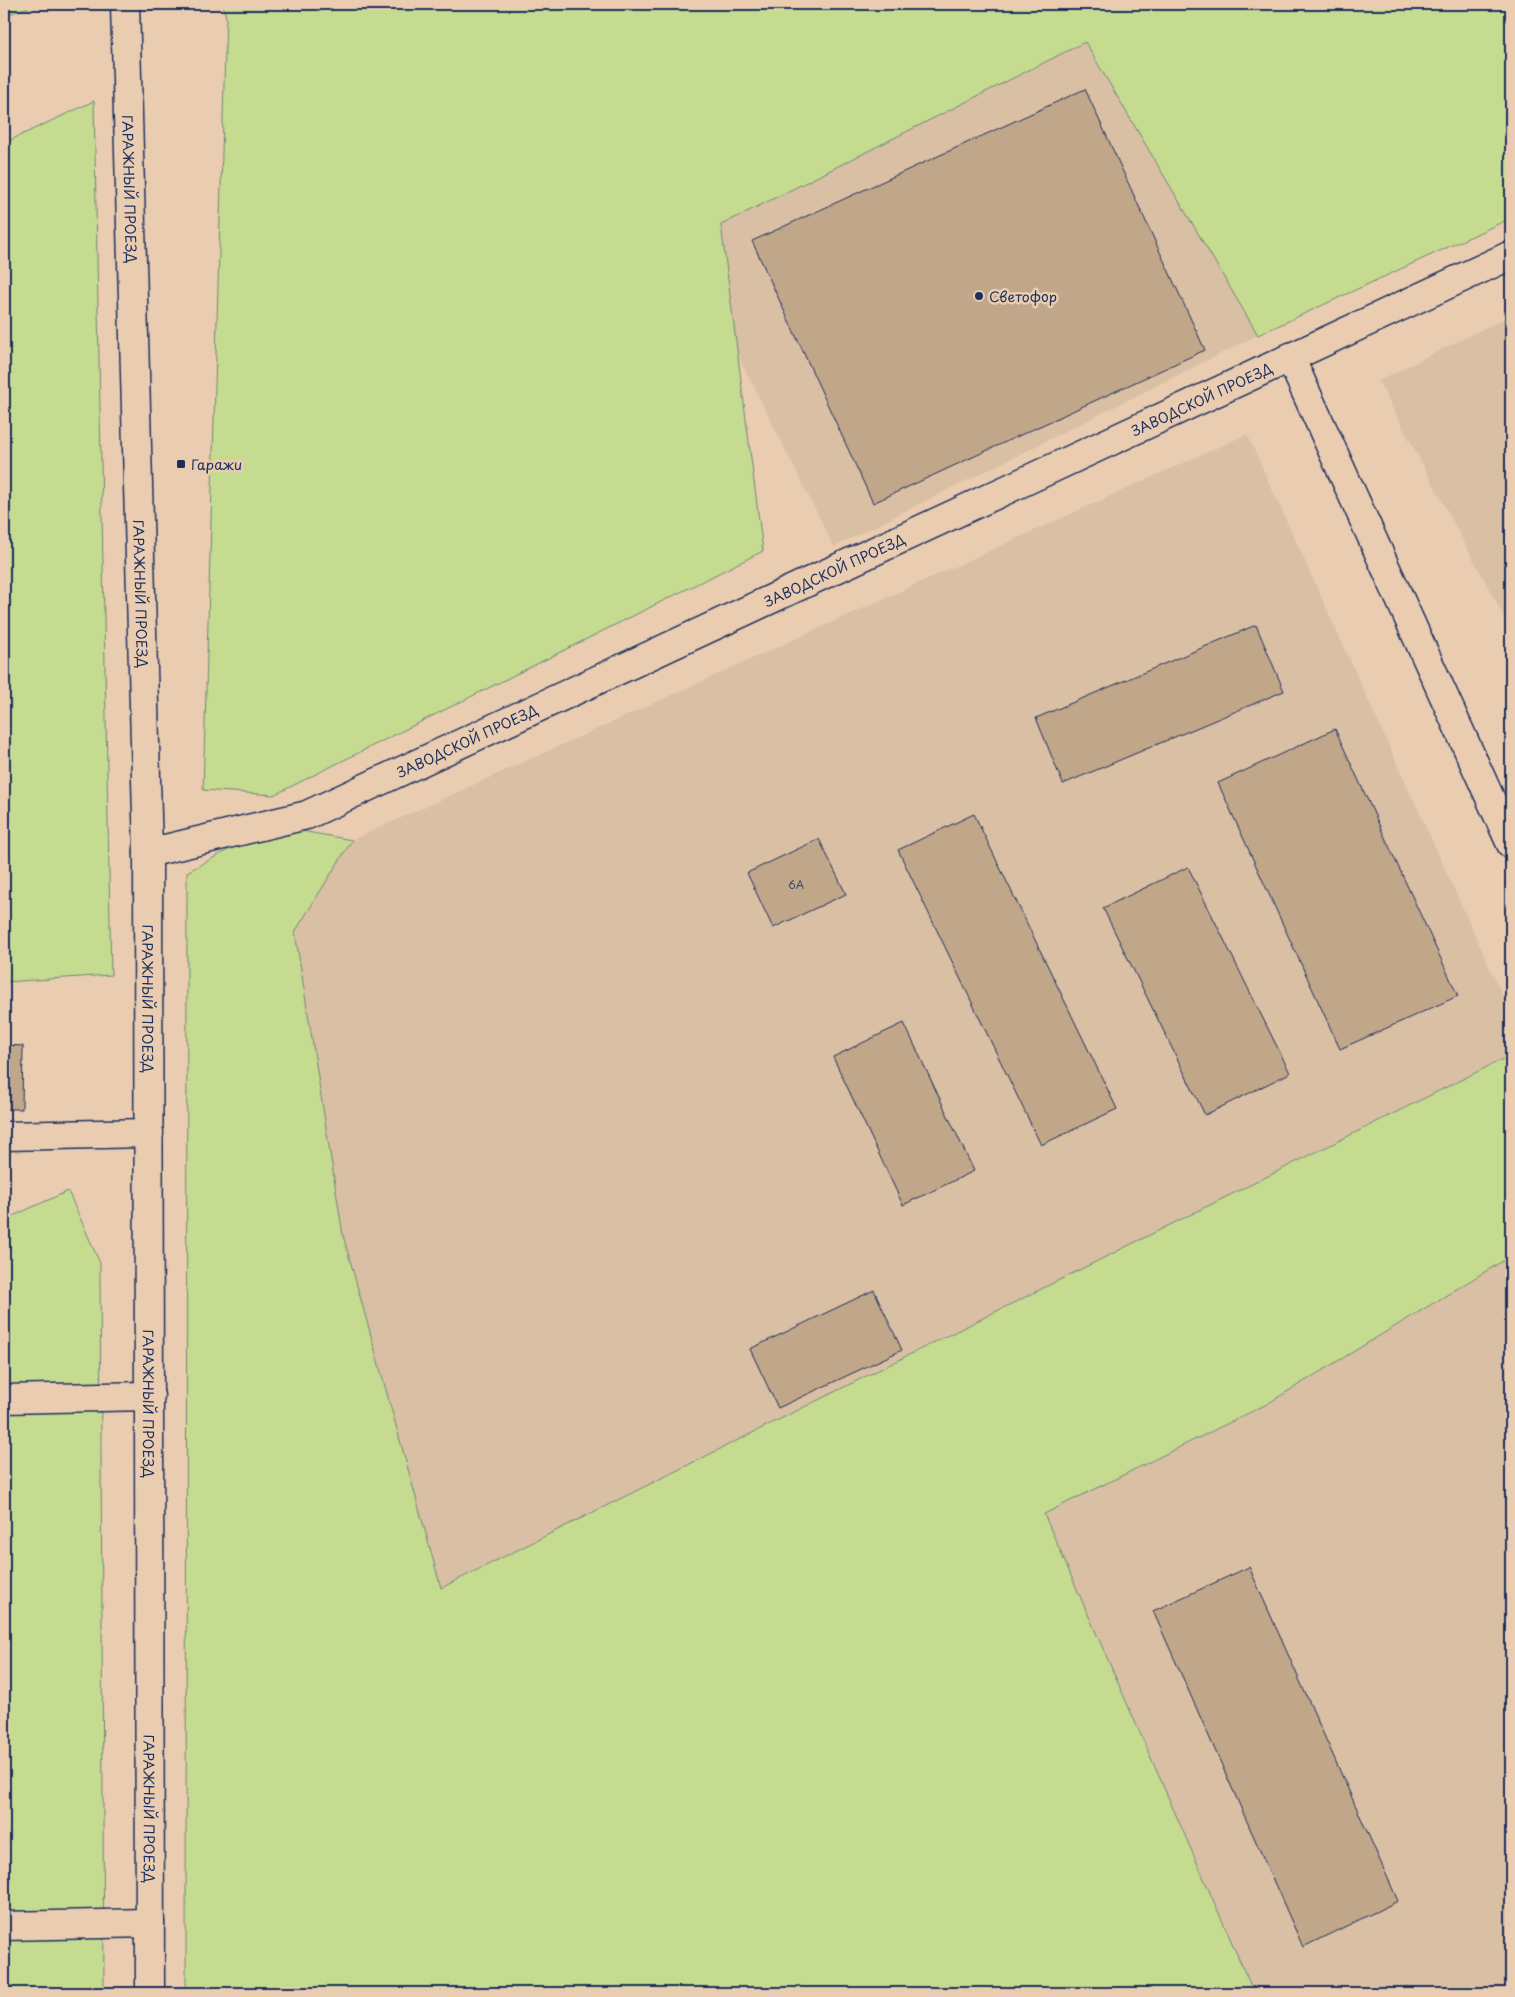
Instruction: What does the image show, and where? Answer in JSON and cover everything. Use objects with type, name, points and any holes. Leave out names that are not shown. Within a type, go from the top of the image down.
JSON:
[{"type":"street","name":"ГАРАЖНЫЙ ПРОЕЗД","points":[[125,4],[148,853],[150,1993]]},
{"type":"street","name":"ЗАВОДСКОЙ ПРОЕЗД","points":[[148,853],[307,815],[1511,255]]},
{"type":"street","points":[[1290,357],[1511,844]]},
{"type":"street","points":[[4,1136],[149,1133]]},
{"type":"street","points":[[4,1399],[150,1396]]},
{"type":"street","points":[[4,1926],[150,1923]]},
{"type":"shaded area","points":[[1092,4],[1258,335],[834,547],[667,213]]},
{"type":"shaded area","points":[[1511,315],[1511,630],[1378,381]]},
{"type":"shaded area","points":[[1247,434],[1511,1014],[1511,1055],[440,1588],[343,1235],[295,932],[352,840]]},
{"type":"shaded area","points":[[1511,1256],[1511,1993],[1254,1993],[1044,1514],[1268,1404]]},
{"type":"green space","points":[[4,4],[37,4],[4,16]]},
{"type":"green space","points":[[223,4],[1511,4],[1511,218],[1258,335],[1085,42],[721,225],[763,551],[274,795],[203,790],[226,18]]},
{"type":"green space","points":[[94,101],[111,975],[4,982],[4,143]]},
{"type":"green space","points":[[273,826],[352,840],[295,932],[343,1235],[441,1588],[1511,1055],[1511,1256],[1267,1404],[1044,1514],[1254,1993],[186,1993],[187,872]]},
{"type":"green space","points":[[68,1191],[100,1263],[104,1993],[4,1993],[4,1220]]},
{"type":"building","points":[[1085,89],[1205,350],[873,503],[752,241]]},
{"type":"building","points":[[1256,625],[1284,691],[1063,784],[1036,718]]},
{"type":"building","points":[[1335,729],[1458,996],[1340,1049],[1218,783]]},
{"type":"building","points":[[974,814],[1117,1109],[1041,1145],[898,850]]},
{"type":"building","points":[[819,839],[846,894],[773,928],[747,873]]},
{"type":"building","points":[[1188,867],[1290,1073],[1205,1115],[1103,908]]},
{"type":"building","points":[[904,1023],[974,1171],[903,1205],[833,1057]]},
{"type":"building","points":[[4,1045],[23,1046],[22,1109],[4,1109]]},
{"type":"building","points":[[874,1290],[902,1350],[778,1408],[750,1349]]},
{"type":"building","points":[[1249,1567],[1398,1901],[1303,1947],[1153,1611]]},
{"type":"place","name":"Светофор","points":[[979,296]]},
{"type":"place","name":"Гаражи","points":[[181,464]]}]
